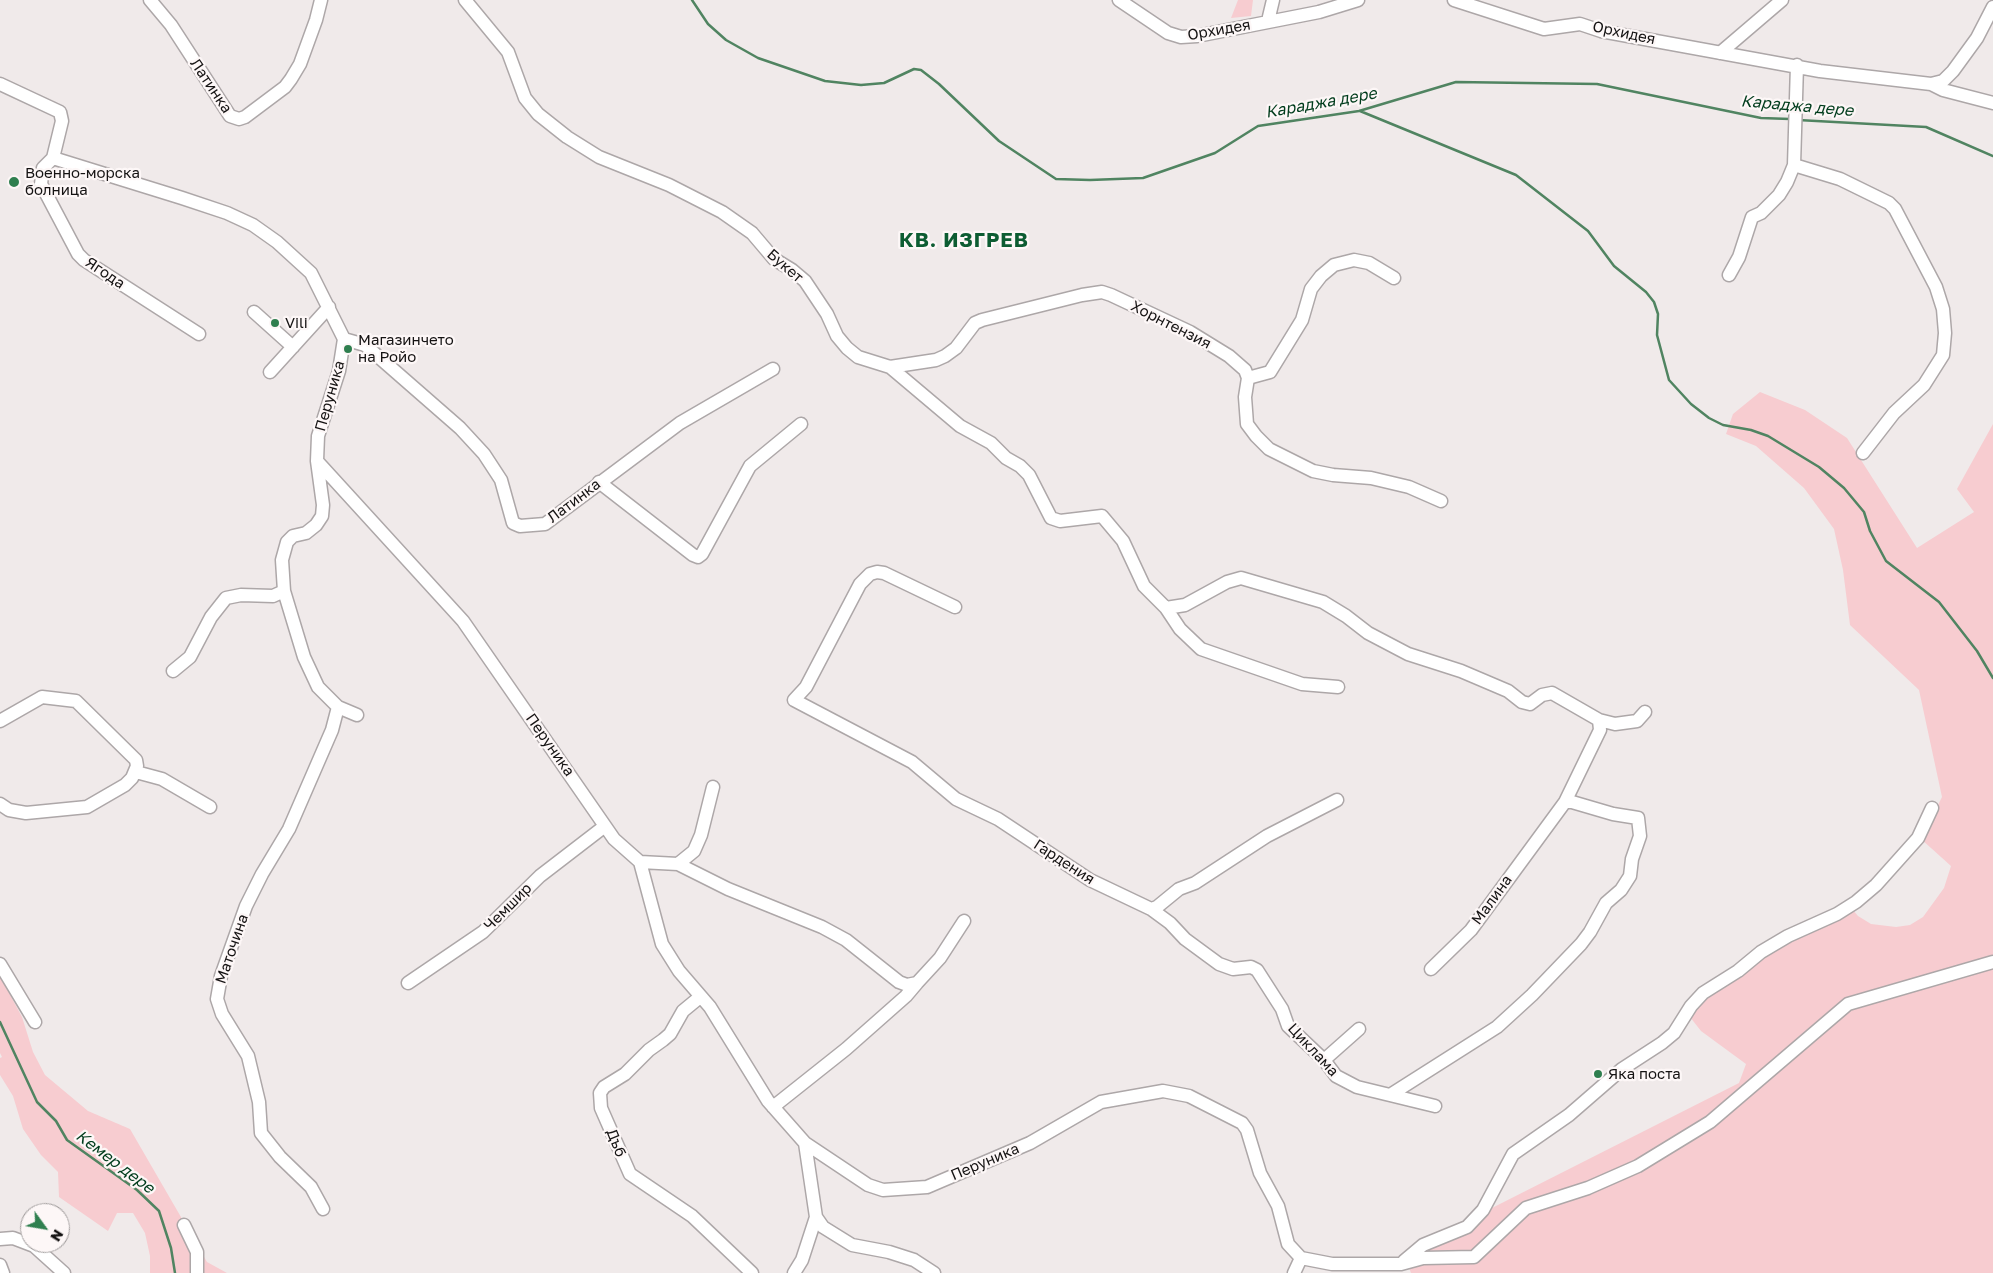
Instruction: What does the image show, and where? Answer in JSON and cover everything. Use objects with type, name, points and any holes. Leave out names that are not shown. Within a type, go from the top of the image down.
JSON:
[{"type":"street","name":"Латинка","points":[[150,0],[171,25],[230,116],[240,119],[285,87],[292,79],[300,64],[321,0]]},
{"type":"street","name":"Букет","points":[[465,0],[508,52],[525,98],[538,114],[599,157],[669,186],[734,219],[752,233],[774,259],[805,281],[826,314],[837,336],[847,348],[858,356],[890,367],[960,426],[991,443],[1006,458],[1020,466],[1029,475],[1050,518],[1060,521],[1102,516],[1123,541],[1144,586],[1166,608]]},
{"type":"street","name":"Орхидея","points":[[1119,0],[1168,33],[1182,37],[1197,36],[1319,12],[1358,0]]},
{"type":"street","points":[[1268,21],[1273,0]]},
{"type":"street","name":"Орхидея","points":[[1454,0],[1544,29],[1580,24],[1601,31],[1797,65],[1820,71],[1931,84],[1943,90],[1993,103]]},
{"type":"street","points":[[1720,53],[1782,0]]},
{"type":"street","points":[[1931,84],[1943,81],[1953,70],[1977,38],[1993,6]]},
{"type":"street","points":[[1729,275],[1739,257],[1752,217],[1761,214],[1779,195],[1788,182],[1794,165],[1797,65]]},
{"type":"street","points":[[0,84],[60,112],[62,121],[53,158],[227,213],[253,225],[277,242],[311,273],[344,339]]},
{"type":"street","name":"Ягода","points":[[53,158],[43,168],[41,184],[78,254],[84,260],[199,334]]},
{"type":"street","points":[[1794,165],[1840,179],[1889,203],[1895,209],[1932,280],[1943,309],[1945,333],[1943,354],[1924,385],[1894,413],[1863,453]]},
{"type":"street","points":[[1394,278],[1369,263],[1354,260],[1334,266],[1321,276],[1311,289],[1302,320],[1270,372],[1248,378],[1245,397],[1247,424],[1269,449],[1314,471],[1333,475],[1371,478],[1409,487],[1441,501]]},
{"type":"street","name":"Хорнтензия","points":[[890,367],[936,360],[945,356],[956,348],[975,323],[982,320],[1082,295],[1102,292],[1190,332],[1229,356],[1245,370],[1248,378]]},
{"type":"street","points":[[270,372],[329,307]]},
{"type":"street","points":[[254,312],[293,347]]},
{"type":"street","name":"Латинка","points":[[344,339],[365,345],[460,428],[484,454],[501,480],[513,523],[520,526],[545,524],[680,423],[772,369]]},
{"type":"street","name":"Перуника","points":[[344,339],[339,371],[318,436],[317,462],[463,622],[605,826],[614,838],[640,862],[662,944],[700,997],[710,1007],[773,1107],[805,1143],[868,1185],[883,1190],[927,1187],[1030,1143],[1101,1102],[1163,1091],[1189,1096],[1236,1119],[1247,1130],[1260,1173],[1278,1206],[1288,1244],[1301,1258]]},
{"type":"street","points":[[599,482],[692,555],[698,557],[702,554],[750,466],[801,424]]},
{"type":"street","points":[[317,462],[323,505],[322,516],[316,525],[306,533],[293,536],[287,542],[282,560],[284,591],[310,672],[318,686],[338,707],[357,714]]},
{"type":"street","name":"Гардения","points":[[955,607],[884,573],[870,574],[860,584],[806,687],[794,700],[912,762],[956,799],[998,819],[1090,880],[1151,909],[1219,964]]},
{"type":"street","points":[[1338,687],[1302,684],[1201,649],[1180,628],[1166,608],[1185,604],[1227,582],[1241,578],[1269,584],[1323,602],[1346,616],[1368,633],[1408,654],[1461,671],[1508,691],[1522,702],[1530,704],[1542,695],[1552,693],[1599,720],[1625,724],[1637,721],[1645,712]]},
{"type":"street","points":[[173,671],[190,657],[212,617],[226,598],[241,595],[273,596],[284,591]]},
{"type":"street","points":[[0,721],[42,697],[69,699],[81,705],[136,760],[136,772],[125,785],[87,807],[26,813],[9,810],[0,804]]},
{"type":"street","name":"Маточина","points":[[323,1209],[311,1187],[280,1156],[261,1133],[259,1102],[248,1056],[222,1014],[217,999],[221,976],[246,906],[262,874],[289,829],[332,730],[338,707]]},
{"type":"street","points":[[1390,1095],[1497,1027],[1532,995],[1580,944],[1590,932],[1606,904],[1621,890],[1630,876],[1632,860],[1640,836],[1638,818],[1565,802],[1600,730],[1599,720]]},
{"type":"street","points":[[136,772],[162,779],[210,807]]},
{"type":"street","points":[[678,864],[694,851],[701,835],[713,787]]},
{"type":"street","points":[[1151,909],[1158,907],[1180,889],[1195,883],[1267,836],[1337,800]]},
{"type":"street","name":"Малина","points":[[1431,969],[1471,930],[1565,802]]},
{"type":"street","points":[[1401,1264],[1423,1245],[1467,1227],[1483,1210],[1513,1154],[1569,1115],[1622,1069],[1662,1043],[1674,1032],[1691,1006],[1703,993],[1738,971],[1761,952],[1788,936],[1837,914],[1870,890],[1918,838],[1932,808]]},
{"type":"street","name":"Чемшир","points":[[408,983],[483,932],[540,876],[605,826]]},
{"type":"street","points":[[640,862],[678,864],[728,889],[822,927],[846,940],[900,982],[907,985],[917,983]]},
{"type":"street","points":[[773,1107],[846,1049],[906,996],[951,943],[964,921]]},
{"type":"street","points":[[1294,1273],[1301,1258],[1332,1264],[1401,1264],[1423,1258],[1474,1257],[1526,1208],[1588,1188],[1638,1166],[1710,1122],[1848,1004],[1993,962]]},
{"type":"street","points":[[0,964],[35,1022]]},
{"type":"street","name":"Циклама","points":[[1219,964],[1233,969],[1251,967],[1257,970],[1282,1009],[1288,1026],[1324,1060],[1336,1076],[1346,1082],[1434,1106]]},
{"type":"street","name":"Дъб","points":[[700,997],[683,1011],[664,1040],[649,1050],[625,1074],[604,1087],[600,1093],[601,1108],[630,1174],[692,1216],[752,1273]]},
{"type":"street","points":[[1324,1060],[1359,1030]]},
{"type":"street","points":[[794,1273],[805,1253],[816,1217],[805,1143]]},
{"type":"street","points":[[816,1217],[823,1227],[852,1244],[914,1260],[934,1273]]},
{"type":"street","points":[[184,1225],[197,1252],[197,1273]]},
{"type":"street","points":[[0,1239],[14,1238],[34,1246],[64,1273]]},
{"type":"street","points":[[0,1265],[3,1273]]},
{"type":"shaded area","points":[[1238,0],[1253,0],[1251,16],[1231,18]]},
{"type":"shaded area","points":[[1760,392],[1805,410],[1847,438],[1917,548],[1974,512],[1957,489],[1993,424],[1993,1273],[1411,1273],[1407,1262],[1439,1239],[1469,1234],[1490,1209],[1739,1083],[1746,1064],[1701,1031],[1690,1017],[1704,996],[1758,950],[1852,909],[1858,916],[1871,924],[1896,927],[1910,925],[1923,917],[1944,888],[1951,866],[1921,839],[1942,797],[1919,690],[1850,625],[1843,570],[1834,529],[1804,488],[1756,446],[1726,434],[1733,414]]},
{"type":"shaded area","points":[[0,976],[22,1017],[33,1052],[45,1075],[88,1111],[130,1129],[207,1262],[227,1273],[150,1273],[150,1256],[145,1233],[133,1213],[117,1213],[108,1231],[59,1197],[58,1172],[41,1155],[23,1129],[13,1096],[0,1075],[0,1058],[2,1057],[0,1053]]},
{"type":"waterway","name":"Караджа дере","points":[[692,0],[708,24],[726,40],[758,58],[825,81],[861,85],[884,83],[914,69],[921,70],[939,84],[999,141],[1056,179],[1143,178],[1215,153],[1258,126],[1359,111],[1456,82],[1597,84],[1761,118],[1790,119]]},
{"type":"waterway","points":[[1360,111],[1516,175],[1588,231],[1614,266],[1646,292],[1654,302],[1658,314],[1657,335],[1669,380],[1691,404],[1709,418],[1723,425],[1751,430],[1768,436],[1819,467],[1844,488],[1864,512],[1870,531],[1886,561],[1939,602],[1977,651],[1993,678]]},
{"type":"waterway","name":"Караджа дере","points":[[1798,120],[1926,127],[1993,156]]},
{"type":"waterway","name":"Кемер дере","points":[[0,1022],[37,1102],[56,1121],[67,1140],[137,1190],[159,1211],[171,1248],[175,1273]]},
{"type":"place","name":"Военно-морска болница","points":[[14,182]]},
{"type":"place","name":"Vili","points":[[275,323]]},
{"type":"place","name":"Магазинчето на Ройо","points":[[348,349]]},
{"type":"place","name":"Яка поста","points":[[1598,1074]]},
{"type":"district","name":"КВ. ИЗГРЕВ","points":[[964,241]]}]
